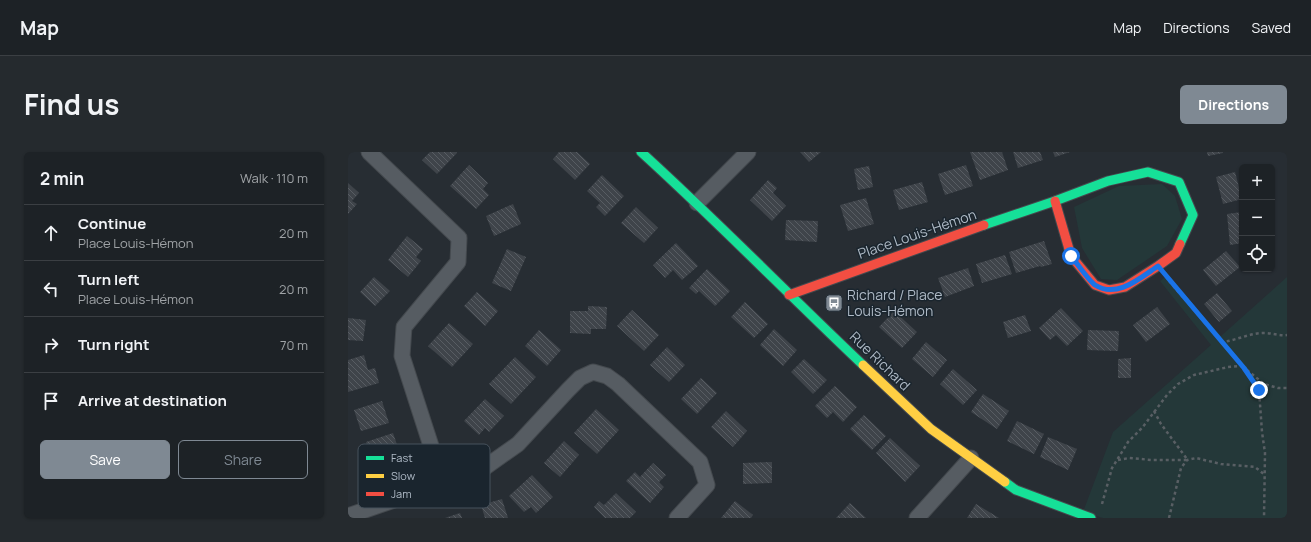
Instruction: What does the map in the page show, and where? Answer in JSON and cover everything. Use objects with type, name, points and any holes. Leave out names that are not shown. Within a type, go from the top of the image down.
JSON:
[{"type":"street","points":[[369,152],[459,238],[458,262],[404,327],[402,356],[430,444]]},
{"type":"street","name":"Rue Richard","points":[[642,152],[698,203],[789,294],[931,429],[1016,490],[1091,518]]},
{"type":"street","points":[[698,203],[748,152]]},
{"type":"street","name":"Place Louis-Hémon","points":[[789,294],[1055,201],[1108,180],[1148,172],[1179,182],[1193,215],[1176,253],[1125,287],[1109,290],[1095,285],[1071,256],[1055,201]]},
{"type":"street","points":[[490,464],[518,444],[580,378],[593,372],[607,376],[618,384],[700,462],[706,485],[677,518]]},
{"type":"street","points":[[917,518],[971,458]]},
{"type":"street","points":[[348,516],[371,508]]},
{"type":"path","points":[[1158,266],[1244,368],[1259,390],[1265,453],[1264,518]]},
{"type":"path","points":[[1215,336],[1223,342],[1247,335],[1265,333],[1287,335]]},
{"type":"path","points":[[1101,506],[1112,468],[1128,442],[1178,384],[1194,375],[1240,365],[1264,384],[1278,388],[1287,388]]},
{"type":"path","points":[[1154,412],[1187,460]]},
{"type":"path","points":[[1117,460],[1129,458],[1152,460],[1187,460],[1196,458],[1221,464],[1255,467],[1265,475]]},
{"type":"path","points":[[1169,518],[1181,468],[1187,460]]},
{"type":"green space","points":[[1162,184],[1175,196],[1182,219],[1167,246],[1117,280],[1101,279],[1082,248],[1074,207],[1119,186]]},
{"type":"green space","points":[[1168,275],[1221,336],[1287,277],[1287,518],[1103,518],[1083,512],[1113,432],[1211,345],[1160,281]]},
{"type":"building","points":[[430,152],[457,153],[437,174],[422,160]]},
{"type":"building","points":[[559,152],[577,152],[590,164],[575,180],[553,159]]},
{"type":"building","points":[[800,152],[821,152],[809,162]]},
{"type":"building","points":[[970,152],[1002,152],[1008,170],[980,180]]},
{"type":"building","points":[[1013,152],[1040,152],[1043,160],[1018,168]]},
{"type":"building","points":[[1053,152],[1070,152],[1055,157]]},
{"type":"building","points":[[1207,152],[1223,152],[1223,153],[1208,156]]},
{"type":"building","points":[[469,165],[488,183],[483,189],[489,195],[476,209],[450,186]]},
{"type":"building","points":[[966,165],[973,186],[945,195],[938,174]]},
{"type":"building","points":[[869,166],[873,187],[858,190],[854,169]]},
{"type":"building","points":[[1235,172],[1239,187],[1239,200],[1223,204],[1216,177]]},
{"type":"building","points":[[602,175],[624,196],[605,216],[596,207],[600,203],[587,191]]},
{"type":"building","points":[[768,180],[777,188],[773,193],[786,206],[772,221],[750,200]]},
{"type":"building","points":[[922,182],[928,202],[899,210],[893,190]]},
{"type":"building","points":[[348,183],[359,193],[352,201],[357,204],[348,214]]},
{"type":"building","points":[[866,198],[874,224],[848,231],[840,205]]},
{"type":"building","points":[[513,204],[521,224],[494,236],[486,216]]},
{"type":"building","points":[[636,207],[658,228],[644,243],[621,223]]},
{"type":"building","points":[[1239,212],[1239,244],[1230,245],[1227,214]]},
{"type":"building","points":[[786,220],[818,221],[817,242],[785,240]]},
{"type":"building","points":[[407,236],[423,249],[416,257],[421,261],[408,277],[388,260]]},
{"type":"building","points":[[1044,241],[1052,264],[1016,273],[1009,252]]},
{"type":"building","points":[[676,243],[698,266],[682,280],[673,270],[665,278],[653,265]]},
{"type":"building","points":[[507,249],[526,257],[511,291],[492,283]]},
{"type":"building","points":[[1226,251],[1239,266],[1239,268],[1216,286],[1203,270]]},
{"type":"building","points":[[1005,255],[1012,274],[982,283],[976,264]]},
{"type":"building","points":[[968,268],[974,286],[945,297],[938,278]]},
{"type":"building","points":[[707,269],[730,291],[715,306],[699,291],[696,294],[689,288]]},
{"type":"building","points":[[374,277],[390,291],[375,306],[360,292]]},
{"type":"building","points":[[477,292],[498,311],[485,326],[464,306]]},
{"type":"building","points":[[1217,293],[1232,311],[1219,322],[1204,304]]},
{"type":"building","points":[[745,302],[768,324],[754,338],[731,317]]},
{"type":"building","points":[[588,306],[607,307],[606,329],[591,329],[591,334],[570,333],[570,311],[588,311]]},
{"type":"building","points":[[1157,307],[1170,324],[1146,342],[1133,325]]},
{"type":"building","points":[[1061,308],[1083,331],[1067,346],[1056,335],[1050,340],[1039,328]]},
{"type":"building","points":[[632,310],[659,335],[644,351],[617,326]]},
{"type":"building","points":[[894,311],[917,332],[902,348],[879,327]]},
{"type":"building","points":[[1025,315],[1031,331],[1008,338],[1003,322]]},
{"type":"building","points":[[348,318],[366,320],[363,341],[348,340]]},
{"type":"building","points":[[449,323],[473,344],[452,367],[428,346]]},
{"type":"building","points":[[774,329],[797,350],[783,366],[760,345]]},
{"type":"building","points":[[539,330],[561,350],[547,366],[525,346]]},
{"type":"building","points":[[1088,330],[1119,331],[1118,351],[1087,350]]},
{"type":"building","points":[[926,342],[947,360],[933,377],[912,359]]},
{"type":"building","points":[[667,347],[685,365],[669,382],[650,365]]},
{"type":"building","points":[[364,355],[368,370],[375,368],[379,383],[348,392],[348,360]]},
{"type":"building","points":[[515,357],[536,377],[511,404],[489,384]]},
{"type":"building","points":[[1131,358],[1131,378],[1118,378],[1118,359]]},
{"type":"building","points":[[804,359],[827,380],[813,394],[791,372]]},
{"type":"building","points":[[953,369],[977,390],[963,405],[940,384]]},
{"type":"building","points":[[701,378],[717,393],[697,414],[681,399]]},
{"type":"building","points":[[835,386],[857,407],[843,422],[833,412],[827,418],[815,406]]},
{"type":"building","points":[[983,394],[1009,411],[997,429],[971,412]]},
{"type":"building","points":[[485,399],[504,416],[489,432],[485,428],[479,435],[464,421]]},
{"type":"building","points":[[382,401],[389,423],[361,431],[354,410]]},
{"type":"building","points":[[596,409],[619,430],[597,454],[574,433]]},
{"type":"building","points":[[726,411],[747,431],[733,447],[711,427]]},
{"type":"building","points":[[864,415],[886,436],[872,450],[850,429]]},
{"type":"building","points":[[1017,421],[1044,434],[1034,454],[1007,441]]},
{"type":"building","points":[[393,433],[397,444],[367,444],[366,442]]},
{"type":"building","points":[[1048,437],[1077,449],[1068,470],[1040,457]]},
{"type":"building","points":[[890,438],[920,466],[905,482],[876,453]]},
{"type":"building","points":[[564,441],[579,455],[560,477],[544,463]]},
{"type":"building","points":[[772,462],[772,483],[743,484],[743,463]]},
{"type":"building","points":[[653,463],[666,475],[659,482],[664,487],[650,503],[626,481],[635,472],[640,477]]},
{"type":"building","points":[[532,475],[553,497],[536,513],[531,507],[524,512],[509,496]]},
{"type":"building","points":[[616,493],[636,512],[630,518],[605,518],[594,507],[599,501],[604,505]]},
{"type":"building","points":[[502,499],[508,518],[485,518],[482,508],[490,508],[490,502]]},
{"type":"building","points":[[735,501],[753,515],[751,518],[721,518]]},
{"type":"building","points":[[850,503],[866,518],[836,518]]},
{"type":"building","points":[[976,504],[999,518],[967,518]]},
{"type":"building","points":[[460,513],[462,518],[445,518]]},
{"type":"traffic: fast","points":[[641,152],[697,204],[863,365]]},
{"type":"traffic: fast","points":[[984,225],[1108,181],[1148,172],[1179,182],[1193,215],[1180,244]]},
{"type":"traffic: fast","points":[[1005,482],[1016,490],[1091,518]]},
{"type":"traffic: slow","points":[[863,365],[931,429],[1005,482]]},
{"type":"traffic: jam","points":[[1055,201],[1071,256],[1095,285],[1109,290],[1125,287],[1158,266],[1176,253],[1180,244]]},
{"type":"traffic: jam","points":[[789,295],[984,225]]},
{"type":"place","name":"Richard / Place Louis-Hémon","points":[[834,303]]},
{"type":"route","points":[[1071,256],[1095,285],[1109,290],[1125,287],[1158,266],[1244,368],[1259,390]]}]
